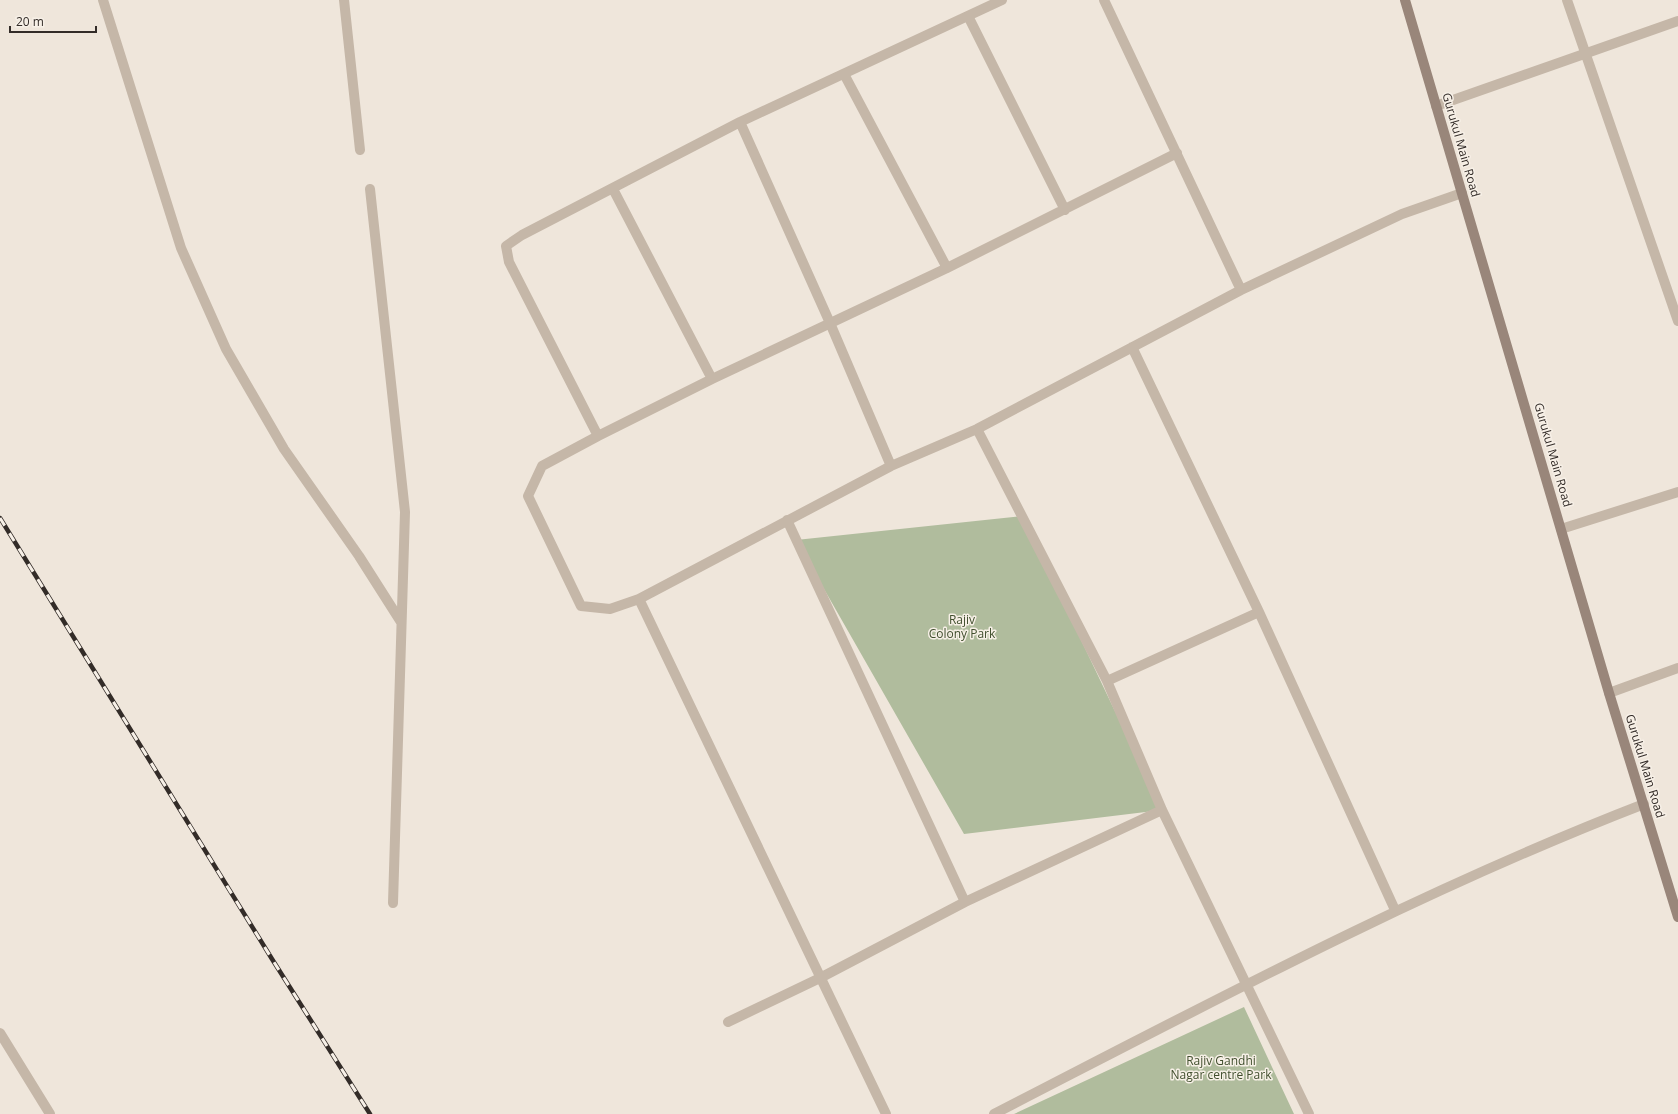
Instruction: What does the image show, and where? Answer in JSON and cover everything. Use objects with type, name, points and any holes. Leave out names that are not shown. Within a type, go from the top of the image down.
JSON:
[{"type":"street","points":[[103,0],[181,248],[226,349],[284,450],[359,556],[401,622]]},
{"type":"street","points":[[344,0],[360,150]]},
{"type":"street","points":[[598,436],[509,262],[506,246],[522,235],[740,122],[1002,0]]},
{"type":"street","points":[[1104,0],[1241,290]]},
{"type":"street","name":"Gurukul Main Road","points":[[1405,0],[1609,692],[1678,917]]},
{"type":"street","points":[[1567,0],[1678,321]]},
{"type":"street","points":[[968,16],[1065,210]]},
{"type":"street","points":[[1436,106],[1585,55],[1678,21]]},
{"type":"street","points":[[844,74],[947,268]]},
{"type":"street","points":[[740,122],[830,324],[891,466]]},
{"type":"street","points":[[1177,153],[947,268],[712,379],[542,466],[528,496],[581,606],[610,609],[639,600],[891,466],[976,429],[1241,290],[1402,214],[1462,193]]},
{"type":"street","points":[[370,189],[405,512],[393,903]]},
{"type":"street","points":[[613,189],[712,379]]},
{"type":"street","points":[[1132,347],[1259,612],[1395,910]]},
{"type":"street","points":[[976,429],[1107,681],[1162,810],[1309,1114]]},
{"type":"street","points":[[1561,529],[1678,492]]},
{"type":"street","points":[[787,520],[965,902]]},
{"type":"street","points":[[639,600],[886,1114]]},
{"type":"street","points":[[1107,681],[1259,612]]},
{"type":"street","points":[[1609,692],[1678,668]]},
{"type":"street","points":[[994,1114],[1246,984],[1395,910],[1576,830],[1644,804]]},
{"type":"street","points":[[728,1022],[820,978],[965,902],[1162,810]]},
{"type":"street","points":[[0,1033],[50,1114]]},
{"type":"green space","name":"Rajiv Colony Park","points":[[1022,516],[1162,810],[964,834],[796,540]]},
{"type":"green space","name":"Rajiv Gandhi Nagar centre Park","points":[[1244,1007],[1294,1114],[1014,1114]]},
{"type":"railway","points":[[0,518],[272,959],[370,1114]]}]
